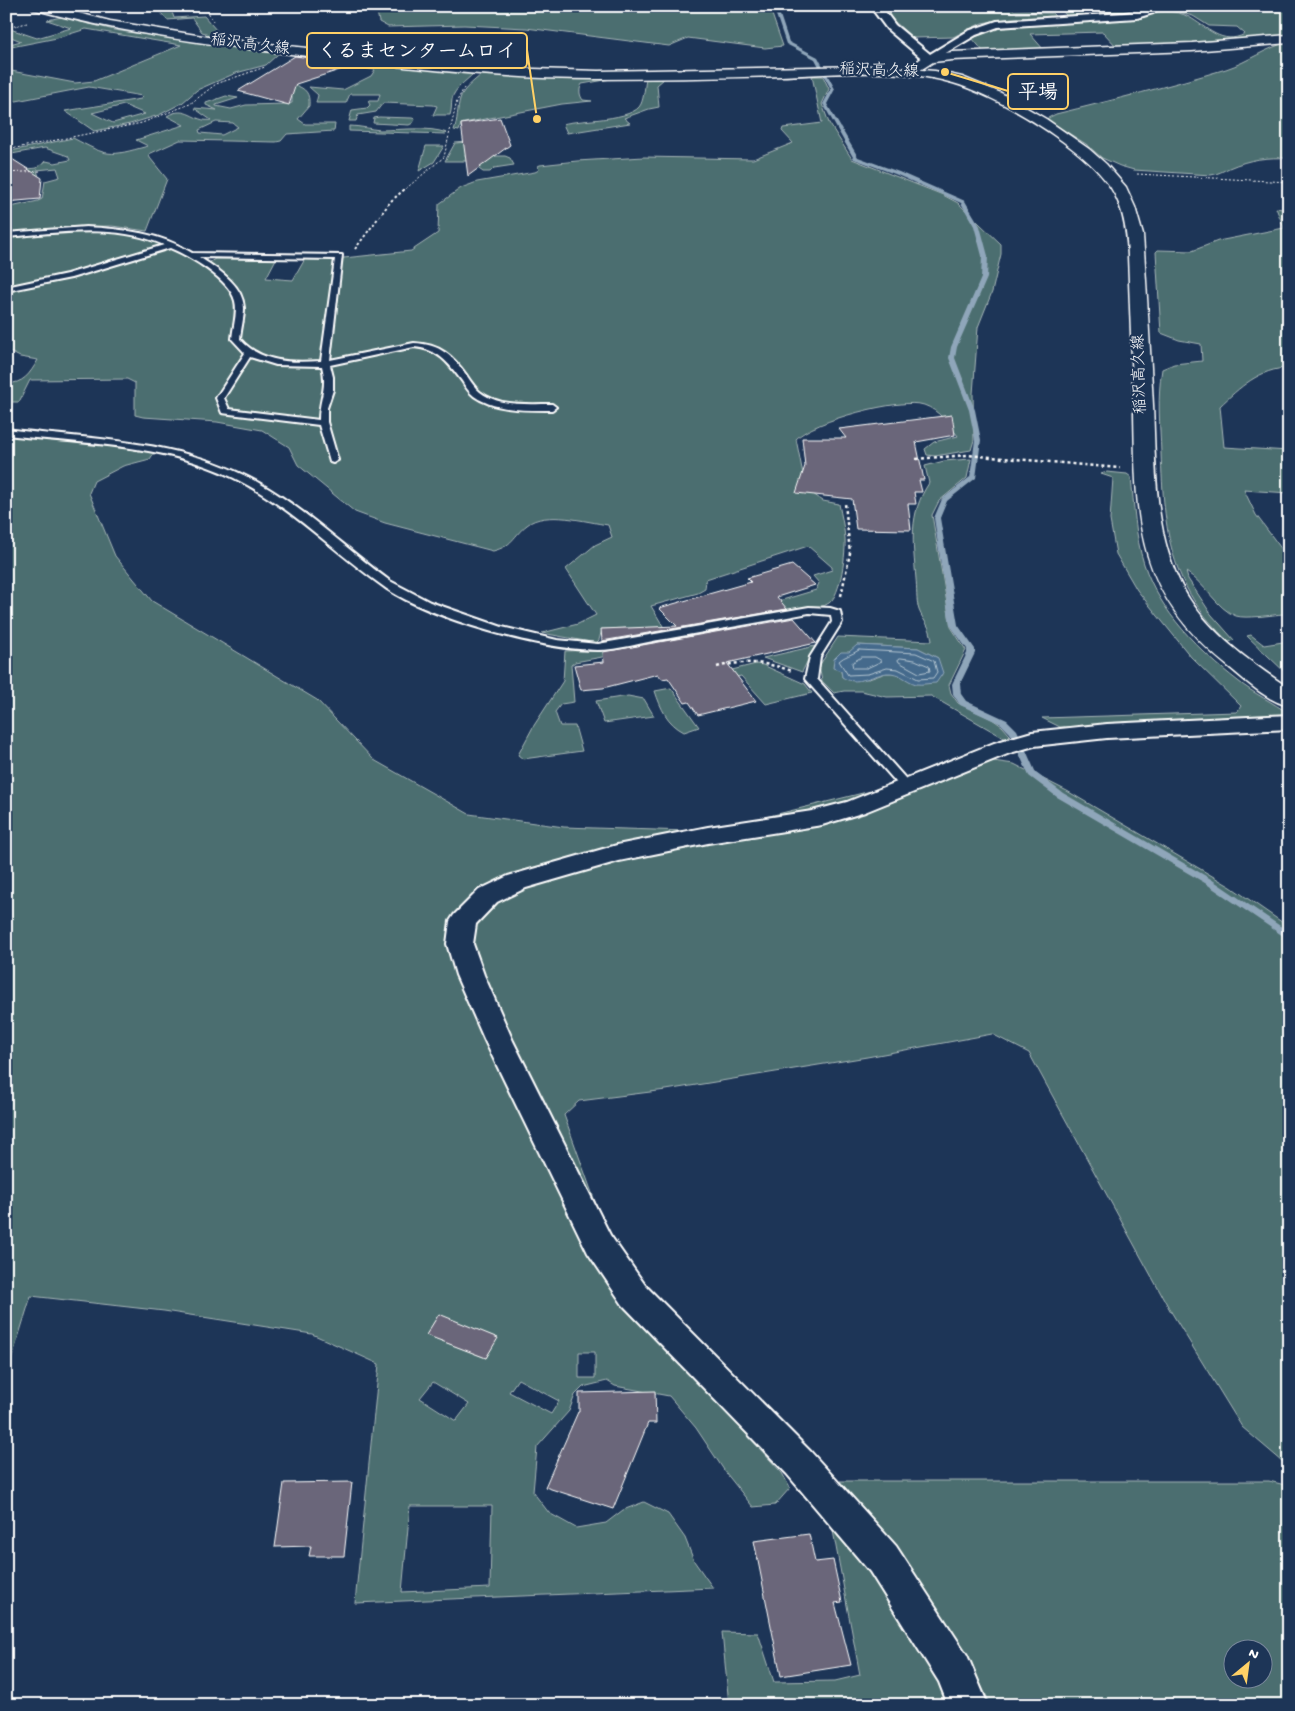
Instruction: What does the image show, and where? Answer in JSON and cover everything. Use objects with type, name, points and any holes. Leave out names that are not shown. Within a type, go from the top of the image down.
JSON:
[{"type":"main road","name":"稲沢高久線","points":[[37,6],[78,18],[130,29],[286,50],[481,70],[585,75],[845,70],[911,72],[958,80],[1001,99],[1081,149],[1108,174],[1122,194],[1135,235],[1149,525],[1154,548],[1163,572],[1179,601],[1203,632],[1236,661],[1286,719]]},
{"type":"main road","points":[[911,72],[929,59],[952,56],[1192,47],[1289,39]]},
{"type":"street","points":[[875,6],[891,27],[929,59],[972,32],[997,24],[1124,16],[1151,11],[1156,6]]},
{"type":"street","points":[[968,1705],[953,1669],[883,1559],[799,1463],[634,1295],[599,1244],[499,1041],[470,975],[460,944],[463,921],[488,896],[517,882],[616,853],[813,819],[856,807],[1002,748],[1032,739],[1107,731],[1286,719]]},
{"type":"lane","points":[[6,235],[66,230],[115,229],[145,235],[193,255],[214,271],[238,296],[240,311],[236,339],[242,349],[258,357],[284,364],[302,366],[414,345],[424,345],[439,349],[448,356],[475,393],[487,399],[504,404],[552,407]]},
{"type":"lane","points":[[6,289],[68,276],[172,245]]},
{"type":"lane","points":[[193,255],[339,257],[325,363],[329,377],[329,390],[323,408],[323,423],[333,460]]},
{"type":"lane","points":[[249,352],[220,398],[225,411],[323,423]]},
{"type":"lane","points":[[6,432],[146,447],[188,456],[238,476],[270,495],[324,533],[387,584],[405,595],[479,625],[542,641],[568,646],[598,647],[809,610],[836,613],[837,622],[815,657],[812,679],[817,687],[907,787]]},
{"type":"path","points":[[6,150],[127,127],[158,118],[190,104],[216,84],[271,65],[286,50]]},
{"type":"path","points":[[339,257],[354,250],[390,201],[444,157],[449,146],[460,92],[481,70]]},
{"type":"path","points":[[6,173],[42,171]]},
{"type":"path","points":[[1108,174],[1289,182]]},
{"type":"path","points":[[916,459],[966,455],[1146,471]]},
{"type":"path","points":[[836,613],[850,554],[850,538],[845,518],[845,503]]},
{"type":"path","points":[[717,666],[738,661],[764,661],[812,679]]},
{"type":"green space","points":[[155,6],[170,6],[174,18],[204,16],[217,31],[219,37],[205,36],[206,33],[202,32],[192,18],[167,20]]},
{"type":"green space","points":[[376,6],[769,6],[783,46],[765,48],[688,38],[669,46],[526,28],[464,25],[388,27],[379,22]]},
{"type":"green space","points":[[882,6],[1008,6],[1014,10],[1044,9],[1043,6],[1046,6],[1050,11],[1016,13],[1052,13],[1055,16],[1011,18],[982,23],[953,37],[913,38],[894,21]]},
{"type":"green space","points":[[1064,6],[1289,6],[1289,35],[1118,48],[1103,32],[1030,34],[1044,50],[984,52],[972,38],[1000,27],[1143,15],[1154,12],[1183,14],[1222,37],[1237,37],[1245,34],[1237,27],[1209,26],[1193,16],[1164,8],[1152,7],[1141,11],[1124,13],[1066,15],[1060,8],[1065,8]]},
{"type":"green space","points":[[62,17],[114,30],[278,54],[266,65],[236,73],[197,90],[182,103],[159,115],[130,124],[94,131],[65,111],[141,99],[142,96],[89,87],[6,103],[6,70],[75,83],[94,81],[181,45],[86,29],[57,38],[6,48],[6,45],[21,41],[6,35],[6,30],[10,29],[37,38],[71,28],[47,20]],"holes":[[[124,105],[145,114],[113,123],[92,113]]]},
{"type":"green space","points":[[1289,42],[1289,158],[1266,158],[1251,161],[1211,175],[1134,170],[1102,158],[1086,144],[1046,119],[1056,114],[1226,69],[1273,47]]},
{"type":"green space","points":[[322,57],[473,74],[453,95],[450,115],[433,115],[437,106],[433,105],[383,103],[376,112],[358,115],[356,121],[349,121],[352,110],[367,108],[370,105],[368,101],[378,101],[380,94],[350,94],[346,103],[316,103],[318,95],[309,87],[343,90],[371,76],[375,70],[326,61]]},
{"type":"green space","points":[[484,74],[617,78],[582,84],[580,92],[583,100],[592,101],[562,104],[464,123],[461,124],[459,131],[454,130],[461,96],[472,83]]},
{"type":"green space","points":[[812,76],[823,76],[829,89],[822,104],[829,123],[852,159],[943,195],[958,203],[1001,244],[1001,254],[992,292],[978,327],[973,394],[974,440],[971,450],[935,456],[927,455],[925,449],[934,442],[958,436],[934,410],[924,405],[913,403],[878,407],[838,418],[805,432],[796,439],[806,489],[823,501],[839,504],[843,525],[845,553],[840,583],[833,598],[825,605],[814,608],[792,609],[754,617],[735,614],[816,590],[819,583],[813,576],[832,570],[832,567],[808,546],[706,579],[705,589],[698,593],[651,606],[666,631],[632,637],[627,628],[602,629],[599,640],[596,643],[542,633],[578,624],[596,615],[566,569],[595,545],[612,537],[608,525],[566,518],[544,518],[527,525],[509,543],[493,551],[385,523],[355,512],[298,465],[289,447],[262,430],[217,422],[135,415],[135,383],[127,379],[30,380],[19,402],[6,402],[6,384],[22,380],[32,370],[38,360],[20,357],[6,350],[6,208],[42,199],[45,181],[60,177],[57,168],[37,170],[39,177],[33,180],[6,183],[6,171],[37,168],[46,161],[55,163],[70,160],[68,156],[45,148],[6,155],[6,152],[73,138],[102,152],[124,152],[148,146],[136,140],[184,125],[167,116],[174,113],[180,112],[200,119],[211,120],[194,108],[217,110],[206,105],[206,103],[226,96],[238,98],[216,106],[231,109],[246,105],[287,104],[292,103],[292,97],[288,96],[295,85],[305,90],[309,98],[309,106],[298,119],[305,124],[335,124],[334,131],[287,134],[281,141],[276,142],[180,140],[149,154],[150,158],[167,179],[147,231],[112,226],[74,227],[72,231],[130,234],[149,239],[175,251],[203,267],[225,285],[234,300],[234,321],[244,323],[245,313],[242,297],[232,283],[212,265],[210,262],[215,259],[276,259],[266,278],[293,280],[305,259],[334,259],[411,251],[438,233],[439,204],[461,188],[477,182],[535,172],[539,170],[538,166],[540,165],[577,161],[644,157],[753,159],[793,143],[782,131],[783,128],[822,123]],"holes":[[[216,122],[233,123],[238,127],[222,135],[200,133],[199,130]]]},
{"type":"green space","points":[[646,77],[664,79],[657,85],[659,107],[624,118],[630,123],[567,133],[563,124],[605,119],[628,114],[636,110],[642,101]]},
{"type":"green space","points":[[374,118],[415,119],[409,125],[373,123]]},
{"type":"green space","points":[[349,126],[380,130],[431,130],[447,133],[349,131]]},
{"type":"green space","points":[[468,142],[487,156],[505,156],[510,158],[514,165],[494,168],[490,172],[483,172],[468,161],[445,161],[455,143]]},
{"type":"green space","points":[[426,146],[444,146],[434,162],[419,171]]},
{"type":"green space","points":[[1276,208],[1289,210],[1289,368],[1269,371],[1259,375],[1235,392],[1220,406],[1224,447],[1289,451],[1289,493],[1244,490],[1256,515],[1289,559],[1289,619],[1283,614],[1240,617],[1229,613],[1186,572],[1188,579],[1211,614],[1234,640],[1229,642],[1209,621],[1193,600],[1182,578],[1168,532],[1162,481],[1160,390],[1162,369],[1174,364],[1202,361],[1201,344],[1179,340],[1161,333],[1156,252],[1158,250],[1192,251],[1218,241],[1284,228]]},
{"type":"green space","points":[[6,435],[137,448],[154,453],[150,459],[123,466],[94,481],[89,493],[115,556],[152,601],[317,700],[374,760],[469,814],[564,827],[687,831],[741,823],[875,790],[931,783],[993,761],[1014,764],[1067,791],[1231,887],[1289,927],[1289,1467],[1242,1427],[1170,1310],[1029,1053],[992,1034],[867,1057],[666,1090],[579,1101],[564,1115],[601,1218],[704,1382],[735,1422],[782,1473],[790,1488],[775,1505],[753,1507],[726,1473],[696,1428],[669,1396],[615,1386],[607,1381],[583,1387],[575,1395],[569,1411],[537,1447],[533,1492],[549,1513],[576,1528],[606,1523],[623,1510],[644,1502],[668,1514],[685,1538],[694,1561],[713,1588],[355,1603],[379,1364],[312,1334],[164,1311],[31,1296],[6,1377]],"holes":[[[438,1315],[497,1338],[486,1358],[427,1335]],[[579,1352],[595,1352],[595,1378],[579,1378]],[[518,1379],[559,1401],[551,1414],[509,1392]],[[433,1382],[469,1404],[456,1421],[420,1398]],[[410,1506],[492,1506],[490,1588],[402,1592]]]},
{"type":"green space","points":[[971,459],[967,478],[939,501],[932,515],[951,627],[966,650],[949,685],[951,693],[958,703],[992,719],[1002,726],[1010,735],[1006,739],[931,696],[887,697],[861,691],[834,693],[822,681],[819,666],[838,637],[932,641],[930,631],[917,603],[913,541],[918,506],[929,483],[925,466],[944,461]],"holes":[[[857,645],[918,648],[938,658],[917,684],[896,673],[886,673],[869,679],[842,677],[841,671]]]},
{"type":"green space","points":[[1107,472],[1127,474],[1131,477],[1137,532],[1144,564],[1151,582],[1170,614],[1195,643],[1223,669],[1244,686],[1289,714],[1241,720],[1060,727],[1042,718],[1237,712],[1241,706],[1191,657],[1137,590],[1116,554],[1110,520],[1113,478],[1101,474]]},
{"type":"green space","points":[[1251,635],[1264,645],[1289,641],[1289,676],[1247,636]]},
{"type":"green space","points":[[676,639],[678,643],[575,662],[571,665],[574,702],[561,704],[555,712],[560,726],[575,726],[582,751],[523,759],[518,755],[533,727],[563,681],[565,651],[620,649]]},
{"type":"green space","points":[[815,646],[802,672],[763,658]]},
{"type":"green space","points":[[756,664],[763,665],[805,684],[812,693],[766,704],[741,676],[709,683],[704,677]]},
{"type":"green space","points":[[671,688],[699,727],[684,732],[665,715],[655,691]]},
{"type":"green space","points":[[628,696],[644,699],[654,716],[604,723],[596,701]]},
{"type":"green space","points":[[840,1481],[1269,1481],[1289,1486],[1289,1705],[991,1705],[918,1580]]},
{"type":"green space","points":[[840,1518],[959,1705],[729,1705],[722,1632],[758,1633],[774,1682],[835,1681],[860,1675],[831,1520]]},
{"type":"water","points":[[857,645],[918,648],[938,658],[943,673],[936,683],[923,684],[916,684],[891,673],[858,681],[847,680],[842,677],[841,671],[833,668],[834,659],[841,652],[849,652]]},
{"type":"building","points":[[295,56],[358,64],[296,84],[289,105],[238,91]]},
{"type":"building","points":[[500,118],[510,145],[468,176],[461,124]]},
{"type":"building","points":[[12,159],[42,178],[40,199],[6,202]]},
{"type":"building","points":[[952,415],[955,435],[916,442],[924,480],[919,480],[922,492],[914,492],[916,504],[908,504],[911,530],[856,529],[852,499],[796,493],[805,466],[802,438],[846,438],[839,429]]},
{"type":"building","points":[[792,565],[815,585],[777,597],[787,609],[602,641],[601,629],[677,626],[659,608],[751,582],[747,578]]},
{"type":"building","points":[[794,618],[816,643],[727,663],[756,701],[698,715],[689,702],[685,703],[668,678],[662,679],[658,674],[603,688],[581,690],[574,665],[604,662],[603,652]]},
{"type":"building","points":[[439,1314],[498,1338],[486,1358],[426,1335]]},
{"type":"building","points":[[655,1391],[656,1423],[648,1423],[613,1509],[545,1487],[579,1412],[579,1393]]},
{"type":"building","points":[[352,1482],[344,1556],[309,1556],[311,1546],[275,1547],[284,1483]]},
{"type":"building","points":[[809,1534],[815,1562],[833,1560],[842,1602],[835,1603],[851,1665],[781,1676],[754,1541]]},
{"type":"waterway","points":[[775,6],[787,43],[817,58],[833,89],[825,104],[856,158],[897,173],[963,202],[977,226],[985,256],[984,278],[954,347],[952,358],[972,410],[978,440],[973,478],[944,500],[937,518],[954,625],[971,649],[971,653],[956,684],[957,694],[963,703],[1004,722],[1014,732],[1032,774],[1060,795],[1208,881],[1289,937]]},
{"type":"place","name":"平場","points":[[945,72]]},
{"type":"place","name":"くるまセンタームロイ","points":[[537,119]]}]
